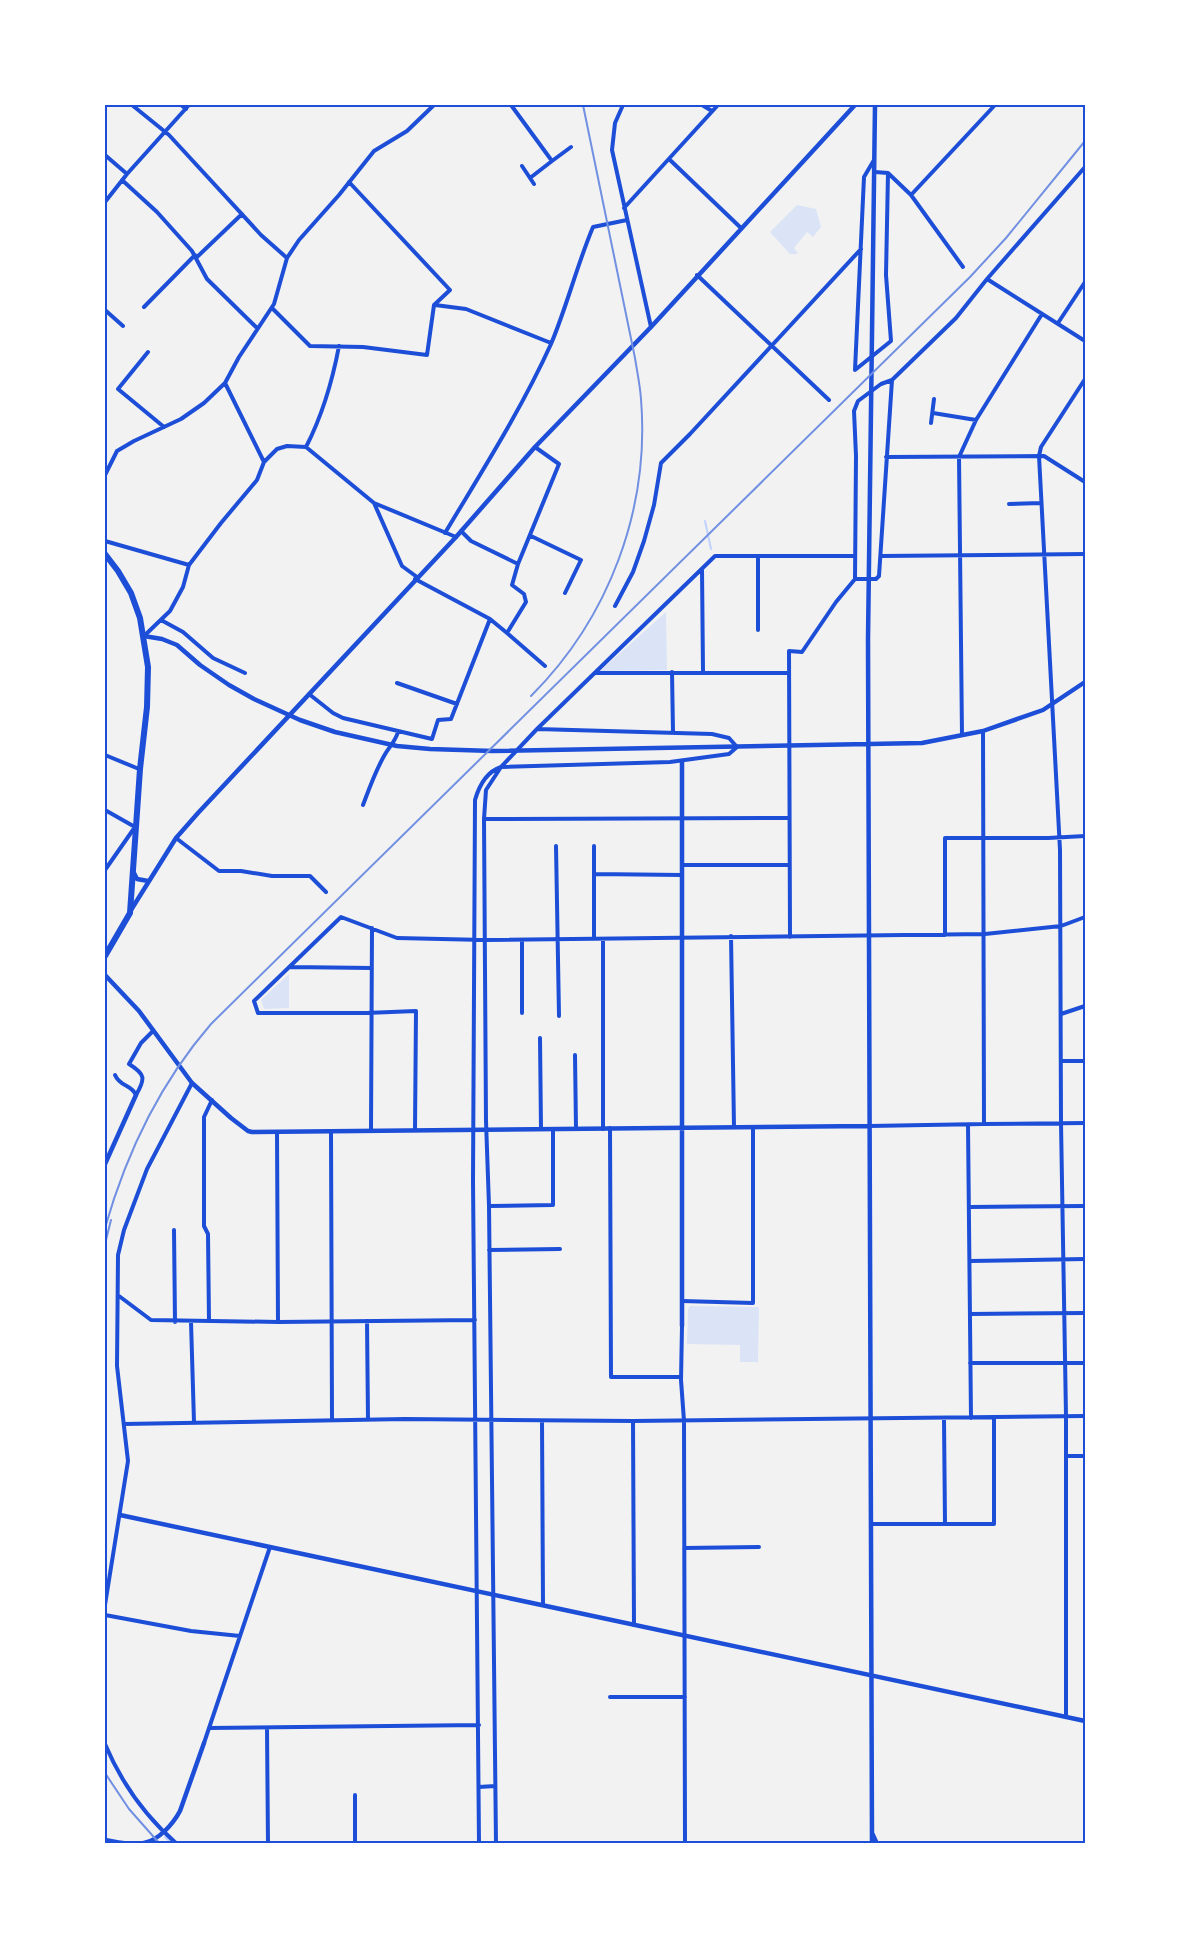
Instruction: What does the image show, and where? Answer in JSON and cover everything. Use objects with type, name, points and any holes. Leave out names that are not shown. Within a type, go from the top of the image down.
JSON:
[{"type":"highway","points":[[105,554],[131,594],[144,636],[148,661],[148,688],[135,827],[130,913],[105,956]]},
{"type":"street","points":[[132,105],[165,131],[261,235],[287,258]]},
{"type":"street","points":[[105,202],[127,174],[188,107],[181,105]]},
{"type":"street","points":[[105,475],[117,451],[181,419],[204,403],[225,383],[257,328],[272,308],[279,291],[287,258],[299,240],[374,151],[406,131],[434,105]]},
{"type":"street","points":[[511,105],[552,162]]},
{"type":"street","points":[[623,105],[615,123],[612,150],[651,327]]},
{"type":"street","points":[[702,105],[712,111]]},
{"type":"street","points":[[624,207],[718,105]]},
{"type":"street","points":[[130,913],[176,838],[855,105]]},
{"type":"street","points":[[872,1844],[868,558],[875,105]]},
{"type":"street","points":[[911,195],[995,105]]},
{"type":"street","points":[[530,178],[571,147]]},
{"type":"street","points":[[105,155],[127,174]]},
{"type":"street","points":[[669,159],[741,228]]},
{"type":"street","points":[[874,159],[864,177],[855,370],[891,340],[886,275],[888,173]]},
{"type":"street","points":[[522,166],[534,184]]},
{"type":"street","points":[[789,937],[789,651],[802,652],[836,602],[855,579],[854,411],[858,402],[881,384],[892,380],[956,318],[1085,167]]},
{"type":"street","points":[[875,172],[888,173],[911,195],[963,267]]},
{"type":"street","points":[[122,180],[157,212],[196,257],[207,279],[257,328]]},
{"type":"street","points":[[272,308],[310,346],[363,346],[427,355],[434,305],[450,290],[350,182]]},
{"type":"street","points":[[144,307],[242,214]]},
{"type":"street","points":[[445,533],[511,422],[551,343],[593,227],[627,220]]},
{"type":"street","points":[[615,606],[633,572],[644,541],[654,505],[661,463],[861,249]]},
{"type":"street","points":[[697,275],[830,400]]},
{"type":"street","points":[[987,279],[1085,341]]},
{"type":"street","points":[[1059,323],[1085,282]]},
{"type":"street","points":[[434,305],[466,309],[551,343]]},
{"type":"street","points":[[105,310],[123,326]]},
{"type":"street","points":[[962,736],[959,457],[976,420],[1042,314]]},
{"type":"street","points":[[306,447],[320,419],[334,375],[339,346]]},
{"type":"street","points":[[148,352],[118,389],[165,427]]},
{"type":"street","points":[[1066,1717],[1066,1416],[1061,1123],[1061,926],[1059,837],[1039,456],[1041,447],[1085,379]]},
{"type":"street","points":[[855,579],[876,579],[879,576],[892,380]]},
{"type":"street","points":[[225,383],[264,462]]},
{"type":"street","points":[[931,423],[934,399]]},
{"type":"street","points":[[933,413],[976,420]]},
{"type":"street","points":[[144,636],[170,611],[183,587],[189,565],[257,480],[264,462],[277,449],[287,446],[306,447],[374,503],[456,537]]},
{"type":"street","points":[[507,633],[526,602],[524,594],[512,585],[518,564],[559,464],[536,447]]},
{"type":"street","points":[[886,457],[1039,456],[1050,458],[1083,481],[1085,475]]},
{"type":"street","points":[[374,503],[402,566],[416,578],[490,619],[545,666]]},
{"type":"street","points":[[1009,504],[1041,503]]},
{"type":"street","points":[[461,531],[471,541],[518,564]]},
{"type":"street","points":[[531,536],[580,560],[565,593]]},
{"type":"street","points":[[105,541],[189,565]]},
{"type":"street","points":[[881,556],[1085,554]]},
{"type":"street","points":[[496,1844],[485,940],[484,819],[486,790],[501,767],[537,729],[715,556],[855,556]]},
{"type":"street","points":[[758,556],[758,630]]},
{"type":"street","points":[[702,568],[703,672]]},
{"type":"street","points":[[309,693],[333,713],[343,718],[432,739],[438,720],[451,719],[490,619]]},
{"type":"street","points":[[161,620],[183,632],[213,658],[245,673]]},
{"type":"street","points":[[144,636],[162,639],[177,645],[219,678],[254,699],[300,720],[335,732],[397,746],[430,749],[493,751],[922,742],[962,736],[1043,710],[1085,682]]},
{"type":"street","points":[[672,672],[673,732]]},
{"type":"street","points":[[595,673],[788,673]]},
{"type":"street","points":[[397,683],[457,704]]},
{"type":"street","points":[[537,729],[712,735],[729,738],[737,747]]},
{"type":"street","points":[[983,730],[984,1125]]},
{"type":"street","points":[[363,805],[372,780],[384,755],[396,740],[398,732]]},
{"type":"street","points":[[479,1844],[473,940],[475,800],[481,784],[493,770],[501,767],[681,761],[729,754],[737,747]]},
{"type":"street","points":[[105,755],[140,769]]},
{"type":"street","points":[[681,761],[681,1377],[684,1421],[685,1844]]},
{"type":"street","points":[[105,810],[135,827],[105,870]]},
{"type":"street","points":[[484,819],[789,818]]},
{"type":"street","points":[[945,935],[945,838],[1085,836]]},
{"type":"street","points":[[176,838],[219,871],[241,871],[272,876],[310,876],[326,892]]},
{"type":"street","points":[[556,846],[559,1016]]},
{"type":"street","points":[[594,846],[594,939]]},
{"type":"street","points":[[682,865],[789,865]]},
{"type":"street","points":[[132,867],[137,879],[148,881]]},
{"type":"street","points":[[594,874],[682,875]]},
{"type":"street","points":[[415,1130],[416,1011],[258,1013],[254,1001],[340,917],[397,938],[522,940],[985,934],[1061,926],[1085,917]]},
{"type":"street","points":[[371,1131],[372,928]]},
{"type":"street","points":[[731,936],[734,1128]]},
{"type":"street","points":[[603,939],[603,1129]]},
{"type":"street","points":[[105,940],[112,945]]},
{"type":"street","points":[[522,940],[522,1013]]},
{"type":"street","points":[[290,968],[372,968]]},
{"type":"street","points":[[105,975],[139,1011],[192,1083],[248,1131],[753,1128],[1085,1123]]},
{"type":"street","points":[[1061,1014],[1085,1006]]},
{"type":"street","points":[[105,1164],[142,1085],[143,1075],[140,1070],[129,1064],[141,1043],[153,1031]]},
{"type":"street","points":[[540,1038],[541,1129]]},
{"type":"street","points":[[575,1055],[576,1129]]},
{"type":"street","points":[[1061,1061],[1085,1061]]},
{"type":"street","points":[[115,1075],[120,1083],[132,1088],[136,1095]]},
{"type":"street","points":[[105,1605],[128,1461],[117,1366],[118,1255],[124,1230],[147,1168],[192,1083]]},
{"type":"street","points":[[209,1321],[208,1234],[204,1226],[204,1117],[212,1100]]},
{"type":"street","points":[[968,1125],[971,1418]]},
{"type":"street","points":[[610,1128],[610,1377],[681,1377]]},
{"type":"street","points":[[682,1301],[753,1303],[753,1128]]},
{"type":"street","points":[[489,1206],[553,1205],[553,1129]]},
{"type":"street","points":[[331,1131],[332,1420]]},
{"type":"street","points":[[278,1132],[278,1322]]},
{"type":"street","points":[[970,1207],[1085,1206]]},
{"type":"street","points":[[174,1230],[175,1322]]},
{"type":"street","points":[[489,1250],[560,1249]]},
{"type":"street","points":[[970,1261],[1085,1259]]},
{"type":"street","points":[[118,1296],[148,1319],[175,1322],[476,1320]]},
{"type":"street","points":[[970,1314],[1085,1313]]},
{"type":"street","points":[[367,1321],[368,1420]]},
{"type":"street","points":[[191,1322],[194,1422]]},
{"type":"street","points":[[970,1363],[1085,1363]]},
{"type":"street","points":[[124,1424],[332,1420],[684,1421],[1085,1416]]},
{"type":"street","points":[[871,1524],[994,1524],[994,1418]]},
{"type":"street","points":[[944,1419],[945,1524]]},
{"type":"street","points":[[542,1421],[543,1605]]},
{"type":"street","points":[[633,1421],[634,1624]]},
{"type":"street","points":[[1066,1456],[1085,1456]]},
{"type":"street","points":[[120,1515],[1085,1721]]},
{"type":"street","points":[[105,1840],[147,1844],[164,1832],[180,1811],[270,1547]]},
{"type":"street","points":[[684,1548],[759,1547]]},
{"type":"street","points":[[105,1615],[191,1631],[240,1636]]},
{"type":"street","points":[[610,1697],[685,1697]]},
{"type":"street","points":[[209,1728],[479,1725]]},
{"type":"street","points":[[267,1728],[268,1844]]},
{"type":"street","points":[[105,1744],[123,1780],[164,1832],[177,1844]]},
{"type":"street","points":[[479,1787],[495,1786]]},
{"type":"street","points":[[355,1796],[356,1844]]},
{"type":"street","points":[[872,1831],[876,1844]]},
{"type":"shaded area","points":[[797,205],[816,209],[821,227],[813,237],[807,232],[794,248],[798,253],[790,254],[770,232]]},
{"type":"shaded area","points":[[666,612],[667,670],[600,671]]},
{"type":"shaded area","points":[[289,974],[289,1008],[264,1009],[261,1000]]},
{"type":"shaded area","points":[[690,1306],[759,1307],[758,1362],[740,1362],[740,1345],[687,1344]]},
{"type":"waterway","points":[[705,521],[711,549]]},
{"type":"waterway","points":[[165,1837],[172,1844]]},
{"type":"railway","points":[[531,696],[582,632],[602,597],[619,560],[631,521],[639,481],[642,440],[639,383],[583,105]]},
{"type":"railway","points":[[105,1228],[123,1173],[147,1120],[176,1070],[211,1024],[970,277],[1006,238],[1085,141]]},
{"type":"railway","points":[[105,1244],[111,1220]]},
{"type":"railway","points":[[105,1773],[129,1809],[160,1844]]}]
